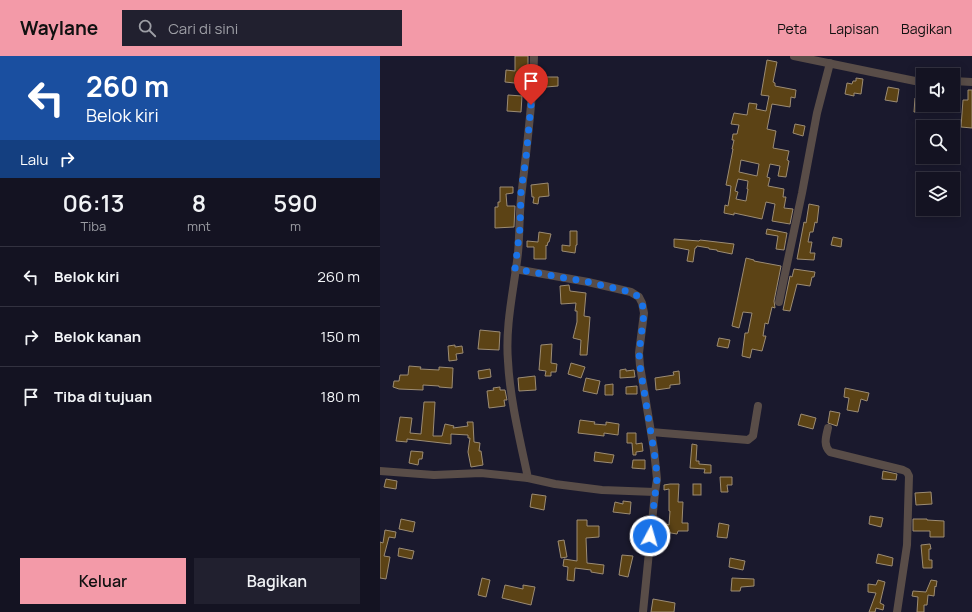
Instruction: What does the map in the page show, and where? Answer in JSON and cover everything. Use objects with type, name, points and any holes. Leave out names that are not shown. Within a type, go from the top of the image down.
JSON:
[{"type":"street","points":[[528,478],[511,392],[508,362],[508,319],[520,228],[521,191],[526,158],[534,56]]},
{"type":"street","points":[[794,56],[829,61],[916,81]]},
{"type":"street","points":[[779,302],[829,61]]},
{"type":"street","points":[[960,81],[972,82]]},
{"type":"street","points":[[515,269],[588,282],[631,292],[639,297],[642,303],[644,313],[639,353],[640,366],[656,464],[657,479],[643,612]]},
{"type":"street","points":[[651,432],[748,440],[753,436],[758,406]]},
{"type":"street","points":[[828,428],[825,442],[827,449],[830,452],[903,470],[907,472],[909,476],[907,546],[897,612]]},
{"type":"street","points":[[380,470],[434,475],[481,473],[528,478],[555,484],[602,490],[655,492]]},
{"type":"building","points":[[515,56],[528,56],[528,66],[526,65],[524,84],[505,82],[506,70],[515,71]]},
{"type":"building","points":[[767,60],[777,62],[773,82],[775,83],[775,86],[796,90],[795,98],[791,97],[790,107],[772,104],[767,129],[776,131],[773,148],[789,151],[787,160],[789,161],[786,177],[778,176],[780,166],[770,164],[767,177],[770,178],[768,186],[784,189],[783,197],[786,197],[784,208],[793,209],[790,224],[772,221],[775,204],[766,202],[762,219],[734,213],[734,215],[724,213],[725,205],[728,206],[730,195],[731,186],[726,185],[733,149],[733,134],[737,134],[739,125],[731,124],[734,113],[747,115],[749,103],[757,104],[756,109],[766,111],[769,96],[761,95]],"holes":[[[741,160],[759,164],[757,176],[739,172]],[[738,179],[748,181],[746,201],[736,199],[738,192],[735,191]]]},
{"type":"building","points":[[545,77],[558,77],[558,86],[546,87]]},
{"type":"building","points":[[856,78],[863,79],[861,94],[854,93],[854,96],[845,94],[847,83],[852,84],[853,81],[856,81]]},
{"type":"building","points":[[888,87],[899,89],[897,102],[885,100]]},
{"type":"building","points":[[968,90],[972,90],[972,128],[961,127],[963,100],[968,100]]},
{"type":"building","points":[[508,95],[522,96],[521,112],[507,111]]},
{"type":"building","points":[[915,98],[916,98],[916,112],[914,112]]},
{"type":"building","points":[[795,124],[805,126],[803,136],[793,133]]},
{"type":"building","points":[[548,183],[549,196],[539,197],[538,204],[533,203],[534,197],[532,197],[531,185]]},
{"type":"building","points":[[500,187],[513,187],[513,193],[506,194],[507,206],[515,206],[514,227],[495,228],[495,207],[498,207],[498,202],[500,202]]},
{"type":"building","points":[[809,204],[819,206],[817,223],[815,222],[813,232],[810,232],[808,242],[812,242],[810,253],[815,253],[814,260],[797,259],[804,222],[806,223]]},
{"type":"building","points":[[767,229],[787,233],[784,250],[776,249],[778,236],[766,234]]},
{"type":"building","points":[[570,231],[577,231],[577,245],[575,253],[562,251],[562,245],[570,246]]},
{"type":"building","points":[[539,232],[551,234],[549,242],[547,246],[546,245],[546,259],[534,259],[534,247],[527,247],[527,241],[538,242]]},
{"type":"building","points":[[833,237],[842,239],[841,247],[831,245]]},
{"type":"building","points":[[674,239],[734,244],[732,254],[697,246],[695,248],[693,262],[687,261],[689,250],[674,247]]},
{"type":"building","points":[[746,258],[781,266],[774,301],[775,308],[772,307],[768,324],[765,323],[763,336],[766,336],[762,351],[752,349],[750,358],[742,356],[745,333],[748,333],[752,313],[743,312],[739,328],[732,326]]},
{"type":"building","points":[[794,269],[815,272],[814,277],[812,277],[810,286],[797,284],[790,311],[783,310],[790,276],[792,277]]},
{"type":"building","points":[[569,285],[570,291],[586,293],[584,316],[590,317],[587,355],[580,355],[581,340],[573,338],[577,322],[577,311],[575,311],[576,303],[561,304],[560,286]]},
{"type":"building","points":[[480,330],[500,332],[499,350],[478,349]]},
{"type":"building","points":[[719,338],[730,340],[728,348],[717,346]]},
{"type":"building","points":[[552,344],[551,363],[557,364],[556,372],[551,372],[551,376],[545,376],[546,371],[539,370],[541,345]]},
{"type":"building","points":[[455,345],[455,347],[462,346],[463,353],[456,354],[457,360],[449,361],[448,346]]},
{"type":"building","points":[[571,363],[585,367],[581,378],[568,374]]},
{"type":"building","points":[[409,366],[421,367],[420,369],[439,370],[439,367],[453,368],[452,388],[423,385],[423,390],[399,389],[393,387],[394,381],[399,381],[400,375],[408,375]]},
{"type":"building","points":[[490,369],[491,377],[479,379],[478,371]]},
{"type":"building","points":[[626,369],[626,371],[634,370],[635,377],[620,378],[620,370]]},
{"type":"building","points":[[679,371],[680,384],[670,385],[670,388],[656,390],[655,378],[674,375],[673,372]]},
{"type":"building","points":[[535,376],[536,390],[519,391],[518,378]]},
{"type":"building","points":[[586,378],[600,381],[597,394],[583,391]]},
{"type":"building","points":[[613,384],[613,395],[605,395],[605,385]]},
{"type":"building","points":[[637,386],[637,394],[626,394],[626,387]]},
{"type":"building","points":[[500,387],[500,390],[505,390],[507,400],[504,400],[505,406],[489,408],[487,391]]},
{"type":"building","points":[[845,388],[869,393],[867,401],[861,399],[858,412],[847,410],[849,398],[844,397]]},
{"type":"building","points":[[424,402],[435,402],[433,436],[442,436],[445,424],[454,426],[453,428],[468,426],[467,422],[473,422],[474,442],[480,443],[479,451],[481,451],[483,465],[471,467],[468,452],[470,438],[468,438],[468,435],[451,434],[451,444],[407,439],[407,442],[396,441],[400,417],[412,418],[410,433],[421,434]]},
{"type":"building","points":[[830,411],[840,413],[837,426],[828,423]]},
{"type":"building","points":[[801,414],[816,418],[813,429],[798,425]]},
{"type":"building","points":[[580,420],[595,422],[594,424],[606,425],[606,422],[619,424],[618,435],[604,433],[604,436],[578,433]]},
{"type":"building","points":[[627,433],[636,433],[636,444],[642,443],[643,451],[636,452],[636,455],[633,455],[632,443],[627,443]]},
{"type":"building","points":[[692,444],[697,445],[696,461],[699,461],[699,464],[711,465],[711,473],[704,473],[705,469],[690,468]]},
{"type":"building","points":[[411,451],[423,452],[422,459],[419,459],[418,465],[409,463]]},
{"type":"building","points":[[595,452],[614,455],[612,463],[594,461]]},
{"type":"building","points":[[633,460],[645,460],[645,469],[632,468]]},
{"type":"building","points":[[883,471],[897,474],[896,480],[882,479]]},
{"type":"building","points":[[720,477],[732,477],[732,485],[727,485],[728,492],[721,492]]},
{"type":"building","points":[[386,479],[397,481],[396,489],[384,487]]},
{"type":"building","points":[[679,484],[678,502],[683,502],[682,523],[688,523],[688,531],[678,531],[677,534],[665,532],[666,524],[669,525],[670,511],[669,489],[664,490],[664,485]]},
{"type":"building","points":[[693,484],[701,484],[701,495],[693,495]]},
{"type":"building","points":[[931,492],[932,504],[916,505],[915,493]]},
{"type":"building","points":[[532,494],[546,496],[544,510],[530,507]]},
{"type":"building","points":[[623,501],[631,502],[630,514],[613,512],[615,502],[623,504]]},
{"type":"building","points":[[870,516],[883,518],[881,527],[869,524]]},
{"type":"building","points":[[401,519],[415,522],[413,532],[399,529]]},
{"type":"building","points":[[913,519],[944,521],[944,537],[930,537],[930,531],[913,531]]},
{"type":"building","points":[[577,520],[587,520],[587,526],[599,526],[599,537],[586,538],[587,563],[604,565],[603,574],[591,572],[591,570],[575,568],[574,581],[567,580],[568,567],[563,566],[564,559],[577,561]]},
{"type":"building","points":[[719,523],[729,525],[727,538],[717,537]]},
{"type":"building","points":[[385,530],[396,532],[395,538],[389,537],[384,556],[390,557],[386,579],[380,578],[380,542],[383,543]]},
{"type":"building","points":[[564,540],[567,557],[561,558],[558,541]]},
{"type":"building","points":[[930,544],[931,549],[929,549],[929,560],[932,560],[932,568],[923,568],[921,545]]},
{"type":"building","points":[[399,548],[414,551],[412,559],[398,556]]},
{"type":"building","points":[[878,554],[893,558],[892,566],[876,563]]},
{"type":"building","points":[[622,555],[633,556],[628,577],[619,575]]},
{"type":"building","points":[[730,558],[745,561],[743,570],[729,567]]},
{"type":"building","points":[[482,578],[490,580],[486,597],[478,595]]},
{"type":"building","points":[[732,578],[754,579],[754,586],[741,587],[740,591],[731,591]]},
{"type":"building","points":[[878,580],[885,582],[880,603],[884,605],[883,610],[876,608],[875,612],[869,612],[876,593],[868,592],[868,584],[876,585]]},
{"type":"building","points":[[931,580],[937,581],[934,596],[928,595],[927,605],[924,605],[924,612],[917,612],[918,597],[912,596],[913,591],[926,592]]},
{"type":"building","points":[[505,585],[523,589],[523,585],[535,587],[531,605],[502,598]]},
{"type":"building","points":[[653,599],[675,603],[674,612],[651,612]]},
{"type":"route","points":[[531,105],[521,191],[520,228],[515,269],[588,282],[631,292],[639,297],[644,313],[639,353],[640,366],[654,450],[657,479],[650,536]]}]
